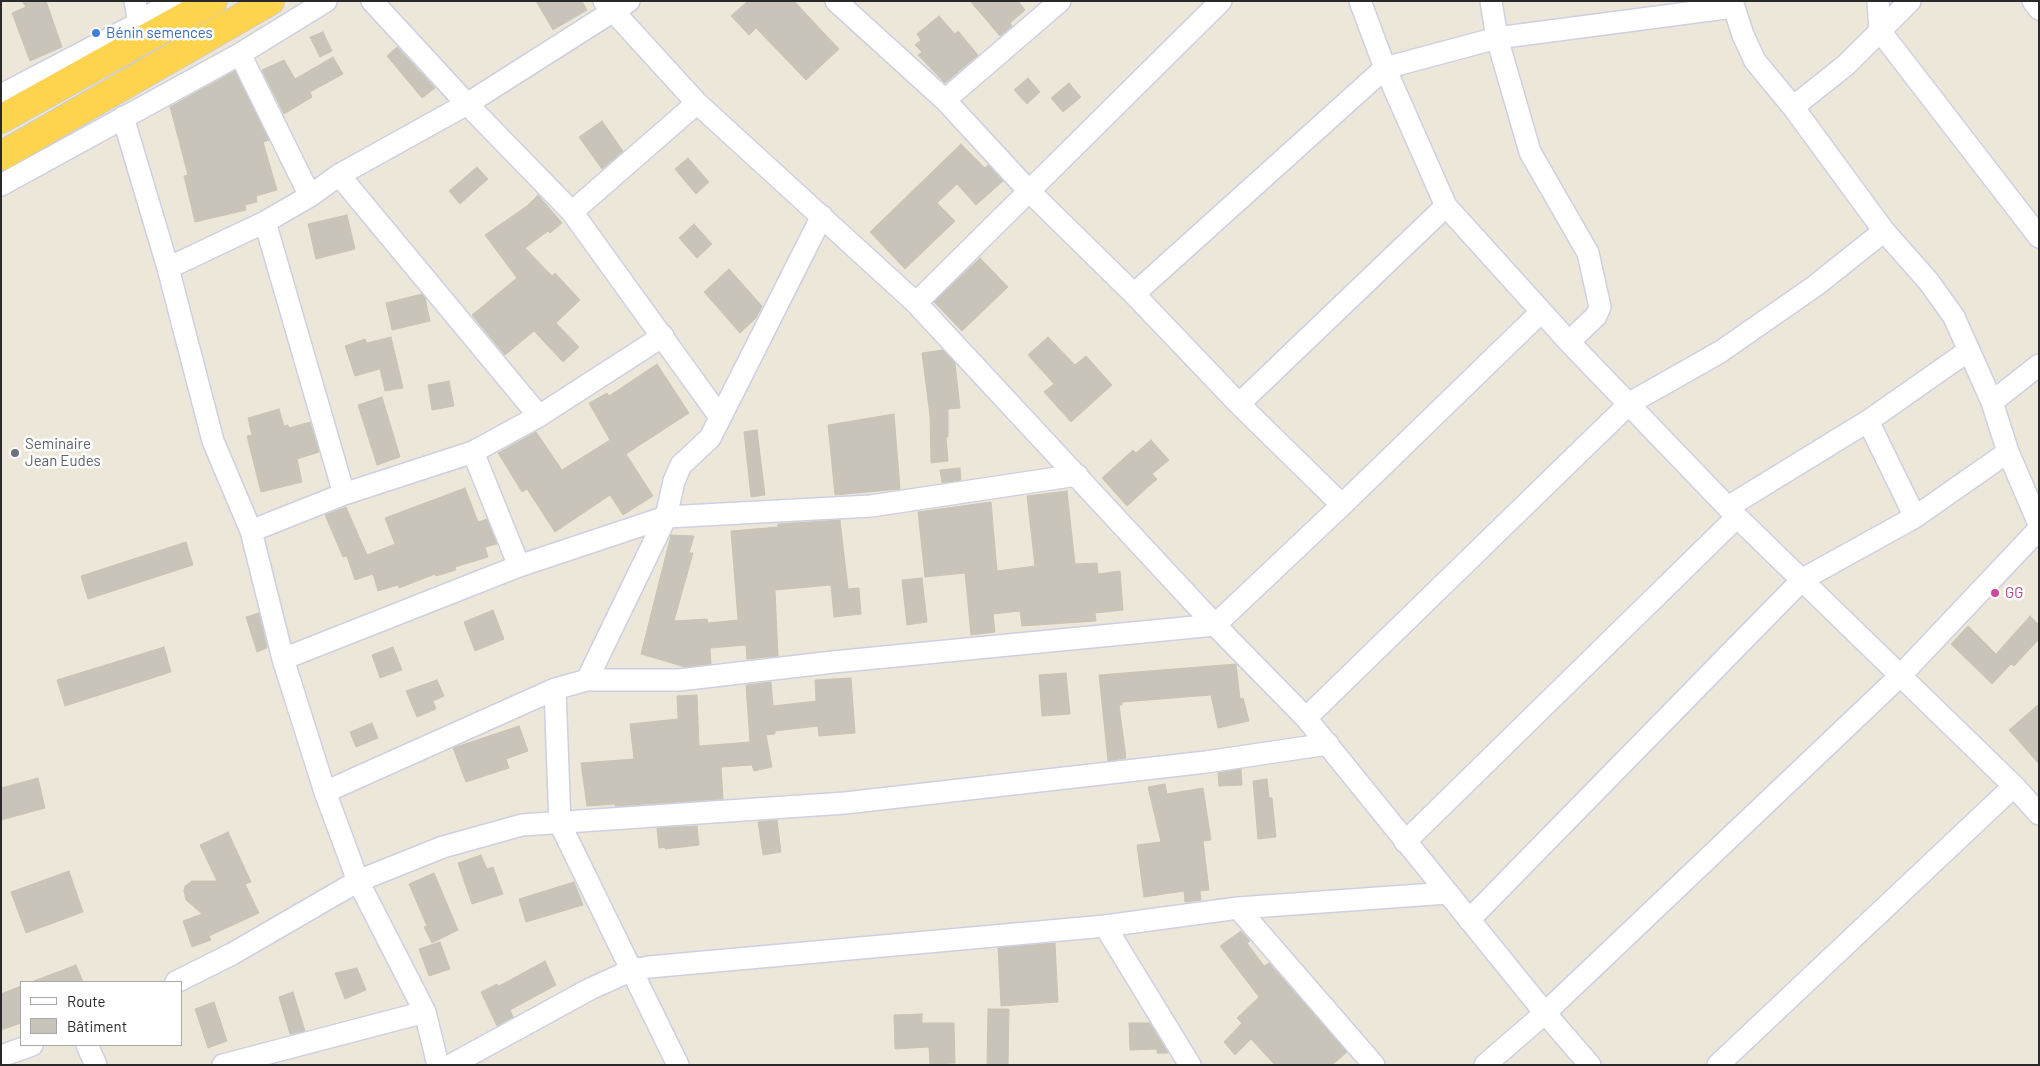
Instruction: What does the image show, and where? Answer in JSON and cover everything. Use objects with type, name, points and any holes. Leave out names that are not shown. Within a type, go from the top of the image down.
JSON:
[{"type":"highway","points":[[1,119],[213,1]]},
{"type":"highway","points":[[1,156],[270,1]]},
{"type":"street","points":[[135,1],[139,23]]},
{"type":"street","points":[[1,95],[139,23],[172,1]]},
{"type":"street","points":[[1,185],[240,54],[326,1]]},
{"type":"street","points":[[372,1],[466,104],[572,212],[720,417]]},
{"type":"street","points":[[945,100],[1060,1]]},
{"type":"street","points":[[916,303],[1221,1]]},
{"type":"street","points":[[1360,1],[1385,68],[1446,206],[1569,342],[1733,512],[2014,786],[2039,814]]},
{"type":"street","points":[[1491,1],[1497,38],[1530,152],[1588,253],[1600,308],[1596,316],[1569,342]]},
{"type":"street","points":[[1878,1],[1880,31],[2039,237]]},
{"type":"street","points":[[1793,107],[1846,65],[1910,1]]},
{"type":"street","points":[[2033,1],[2039,9]]},
{"type":"street","points":[[841,3],[945,100],[1028,190],[1134,294],[1239,404],[1342,505]]},
{"type":"street","points":[[1134,294],[1385,68],[1497,38],[1732,4],[1755,61],[1793,107],[1884,231],[1929,282],[1954,317],[1992,402],[2008,452],[2039,524]]},
{"type":"street","points":[[168,268],[266,222],[310,196],[339,175],[466,104],[616,5],[697,103],[916,303],[1215,625],[1306,718],[1405,842],[1590,1065]]},
{"type":"street","points":[[240,54],[310,196]]},
{"type":"street","points":[[572,212],[697,103]]},
{"type":"street","points":[[123,117],[168,268],[213,441],[251,531],[283,659],[325,792],[358,880],[425,1012],[438,1065]]},
{"type":"street","points":[[339,175],[540,416]]},
{"type":"street","points":[[1239,404],[1446,206]]},
{"type":"street","points":[[587,680],[666,517],[674,481],[681,465],[710,438],[822,216]]},
{"type":"street","points":[[266,222],[344,494]]},
{"type":"street","points":[[1306,718],[1630,404],[1720,352],[1816,286],[1884,231]]},
{"type":"street","points":[[325,792],[555,689],[587,680],[678,680],[833,662],[1215,625],[1541,312]]},
{"type":"street","points":[[251,531],[344,494],[473,452],[540,416],[663,336]]},
{"type":"street","points":[[1405,842],[1733,512],[1968,351]]},
{"type":"street","points":[[1992,402],[2039,365]]},
{"type":"street","points":[[1868,421],[1915,516]]},
{"type":"street","points":[[473,452],[518,566]]},
{"type":"street","points":[[1469,920],[1803,579],[1915,516],[2008,452]]},
{"type":"street","points":[[283,659],[518,566],[666,517],[871,506],[1077,475]]},
{"type":"street","points":[[1485,1065],[1545,1013],[1901,675],[2039,528]]},
{"type":"street","points":[[555,689],[560,824],[678,1065]]},
{"type":"street","points":[[178,981],[232,954],[358,880],[443,847],[479,835],[522,825],[560,824],[845,803],[928,795],[1206,762],[1328,744]]},
{"type":"street","points":[[1718,1065],[2014,786]]},
{"type":"street","points":[[451,1065],[590,989],[632,970],[1105,926],[1238,908],[1448,894]]},
{"type":"street","points":[[1238,908],[1374,1065]]},
{"type":"street","points":[[1105,926],[1190,1065]]},
{"type":"street","points":[[223,1065],[425,1012]]},
{"type":"street","points":[[1,1056],[29,1046]]},
{"type":"street","points":[[87,1046],[96,1065]]},
{"type":"building","points":[[22,1],[46,1],[62,47],[30,61],[12,13],[26,7]]},
{"type":"building","points":[[536,1],[582,1],[587,10],[553,30]]},
{"type":"building","points":[[748,1],[794,1],[839,49],[806,80],[756,28],[749,35],[731,16]]},
{"type":"building","points":[[970,1],[1018,1],[1025,10],[1010,23],[1012,26],[1000,36]]},
{"type":"building","points":[[939,16],[955,34],[958,31],[978,55],[945,83],[918,55],[922,52],[915,45],[921,40],[917,34]]},
{"type":"building","points":[[323,32],[332,51],[320,57],[310,37]]},
{"type":"building","points":[[397,47],[435,88],[422,98],[387,56]]},
{"type":"building","points":[[333,57],[343,74],[310,92],[312,97],[284,114],[262,70],[284,60],[295,79]]},
{"type":"building","points":[[235,71],[269,140],[263,142],[277,190],[256,196],[257,202],[245,205],[246,210],[195,222],[184,176],[188,175],[170,107]]},
{"type":"building","points":[[1028,78],[1040,92],[1027,104],[1014,90]]},
{"type":"building","points":[[1069,83],[1081,97],[1063,112],[1051,98]]},
{"type":"building","points":[[602,121],[623,151],[602,169],[579,137]]},
{"type":"building","points":[[961,144],[985,168],[988,165],[1003,181],[976,205],[957,184],[937,203],[955,221],[905,269],[870,232]]},
{"type":"building","points":[[688,158],[709,182],[696,194],[675,169]]},
{"type":"building","points":[[477,167],[488,179],[460,204],[449,191]]},
{"type":"building","points":[[538,195],[562,223],[550,233],[548,231],[525,248],[552,276],[555,273],[580,300],[556,323],[579,347],[563,362],[534,331],[505,355],[472,315],[517,278],[485,235],[527,206]]},
{"type":"building","points":[[347,215],[355,249],[316,259],[308,224]]},
{"type":"building","points":[[694,224],[712,244],[697,258],[679,238]]},
{"type":"building","points":[[980,258],[1008,287],[962,331],[934,302]]},
{"type":"building","points":[[729,269],[762,306],[756,318],[740,333],[704,292]]},
{"type":"building","points":[[422,294],[425,298],[430,321],[392,330],[386,303]]},
{"type":"building","points":[[391,337],[403,388],[385,391],[380,369],[355,376],[345,346],[365,339],[367,343]]},
{"type":"building","points":[[1048,337],[1075,365],[1086,356],[1112,385],[1071,422],[1044,392],[1054,384],[1028,355]]},
{"type":"building","points":[[943,350],[955,363],[960,408],[948,409],[948,437],[946,437],[948,461],[931,463],[930,416],[922,353]]},
{"type":"building","points":[[657,364],[689,413],[626,454],[653,496],[623,515],[610,495],[555,532],[527,489],[522,492],[498,453],[536,432],[562,470],[610,440],[589,403],[607,393],[609,396]]},
{"type":"building","points":[[449,381],[454,406],[432,410],[428,385]]},
{"type":"building","points":[[382,397],[400,457],[377,465],[358,405]]},
{"type":"building","points":[[279,409],[284,426],[288,425],[289,428],[310,422],[319,452],[297,459],[302,482],[261,492],[247,436],[252,435],[248,418]]},
{"type":"building","points":[[894,414],[900,489],[835,495],[828,425]]},
{"type":"building","points":[[757,430],[765,495],[751,497],[744,432]]},
{"type":"building","points":[[1151,440],[1169,460],[1152,474],[1157,479],[1127,506],[1102,478],[1133,450],[1136,453]]},
{"type":"building","points":[[960,468],[961,480],[942,483],[940,470]]},
{"type":"building","points":[[465,488],[478,522],[487,519],[497,544],[485,547],[488,557],[455,567],[456,570],[436,576],[435,574],[399,588],[398,585],[378,591],[373,574],[355,580],[347,556],[343,557],[325,515],[346,507],[367,555],[395,544],[385,518]]},
{"type":"building","points":[[1067,491],[1075,564],[1097,563],[1098,574],[1120,571],[1123,610],[1095,613],[1096,621],[1022,626],[1020,611],[993,614],[995,632],[971,635],[965,573],[925,577],[918,512],[991,502],[997,571],[1035,566],[1027,496]]},
{"type":"building","points":[[840,520],[848,589],[859,588],[861,614],[834,617],[831,585],[775,590],[778,656],[747,659],[746,645],[710,648],[711,664],[685,667],[641,654],[671,535],[694,536],[689,553],[693,553],[674,621],[707,619],[708,623],[738,620],[731,531],[778,527],[778,524]]},
{"type":"building","points":[[186,542],[193,565],[88,599],[81,576]]},
{"type":"building","points":[[922,578],[927,622],[907,625],[902,580]]},
{"type":"building","points":[[493,610],[504,639],[475,651],[464,622]]},
{"type":"building","points":[[259,613],[267,648],[257,652],[246,617]]},
{"type":"building","points":[[2030,616],[2039,625],[2039,639],[2014,666],[2011,664],[1992,684],[1951,644],[1968,626],[1996,654]]},
{"type":"building","points":[[164,647],[171,672],[65,706],[57,680]]},
{"type":"building","points":[[393,647],[402,670],[380,678],[372,655]]},
{"type":"building","points":[[1236,664],[1240,699],[1243,698],[1249,721],[1218,728],[1211,695],[1122,702],[1122,705],[1119,705],[1126,758],[1108,761],[1099,675]]},
{"type":"building","points":[[1066,673],[1070,714],[1042,716],[1039,675]]},
{"type":"building","points":[[851,678],[855,733],[819,736],[818,726],[775,731],[775,734],[766,735],[772,767],[754,771],[752,765],[721,767],[723,799],[587,806],[581,763],[634,759],[630,724],[678,719],[677,696],[697,695],[699,746],[750,742],[746,685],[771,682],[773,706],[816,701],[815,680]]},
{"type":"building","points":[[437,680],[444,696],[433,701],[436,709],[417,717],[406,691]]},
{"type":"building","points":[[2039,704],[2039,764],[2009,730]]},
{"type":"building","points":[[372,723],[378,738],[356,747],[350,732]]},
{"type":"building","points":[[519,726],[528,751],[506,759],[509,768],[466,782],[453,748]]},
{"type":"building","points":[[1241,769],[1242,785],[1219,786],[1218,773]]},
{"type":"building","points":[[38,778],[45,808],[1,820],[1,788]]},
{"type":"building","points":[[1267,779],[1269,798],[1272,798],[1276,837],[1258,839],[1253,781]]},
{"type":"building","points":[[1165,784],[1167,794],[1203,788],[1211,840],[1203,841],[1209,890],[1200,891],[1201,900],[1185,902],[1184,891],[1144,897],[1137,845],[1161,842],[1148,787]]},
{"type":"building","points":[[777,820],[781,852],[763,855],[758,822]]},
{"type":"building","points":[[697,826],[699,845],[659,848],[657,828]]},
{"type":"building","points":[[228,832],[251,882],[245,884],[259,913],[209,936],[211,940],[192,947],[183,921],[202,914],[186,900],[185,886],[192,881],[217,881],[200,845]]},
{"type":"building","points":[[481,855],[487,869],[493,867],[503,894],[472,904],[458,863]]},
{"type":"building","points":[[69,871],[83,912],[26,933],[11,892]]},
{"type":"building","points":[[434,873],[458,930],[432,943],[424,927],[427,926],[409,884]]},
{"type":"building","points":[[574,882],[583,905],[526,922],[519,899]]},
{"type":"building","points":[[1241,931],[1250,941],[1247,943],[1264,966],[1269,963],[1347,1052],[1332,1065],[1275,1065],[1251,1039],[1235,1055],[1224,1042],[1242,1023],[1237,1018],[1259,997],[1220,946]]},
{"type":"building","points":[[440,942],[450,969],[429,976],[419,949]]},
{"type":"building","points":[[1055,943],[1058,1002],[1001,1006],[998,948]]},
{"type":"building","points":[[545,961],[556,985],[510,1010],[513,1017],[497,1026],[481,992],[497,984],[499,986]]},
{"type":"building","points":[[76,965],[83,981],[34,981]]},
{"type":"building","points":[[357,968],[366,990],[345,999],[335,973]]},
{"type":"building","points":[[20,986],[20,1023],[1,1030],[1,994]]},
{"type":"building","points":[[293,992],[305,1031],[290,1034],[279,997]]},
{"type":"building","points":[[214,1002],[227,1041],[208,1048],[195,1009]]},
{"type":"building","points":[[988,1009],[1009,1009],[1008,1065],[987,1065]]},
{"type":"building","points":[[922,1014],[922,1023],[954,1023],[955,1063],[930,1064],[929,1047],[895,1049],[894,1015]]},
{"type":"building","points":[[1129,1023],[1150,1023],[1168,1053],[1157,1053],[1157,1049],[1130,1050]]},
{"type":"place","name":"Bénin semences","points":[[96,33]]},
{"type":"place","name":"Seminaire Jean Eudes","points":[[15,453]]},
{"type":"place","name":"GG","points":[[1995,593]]}]
